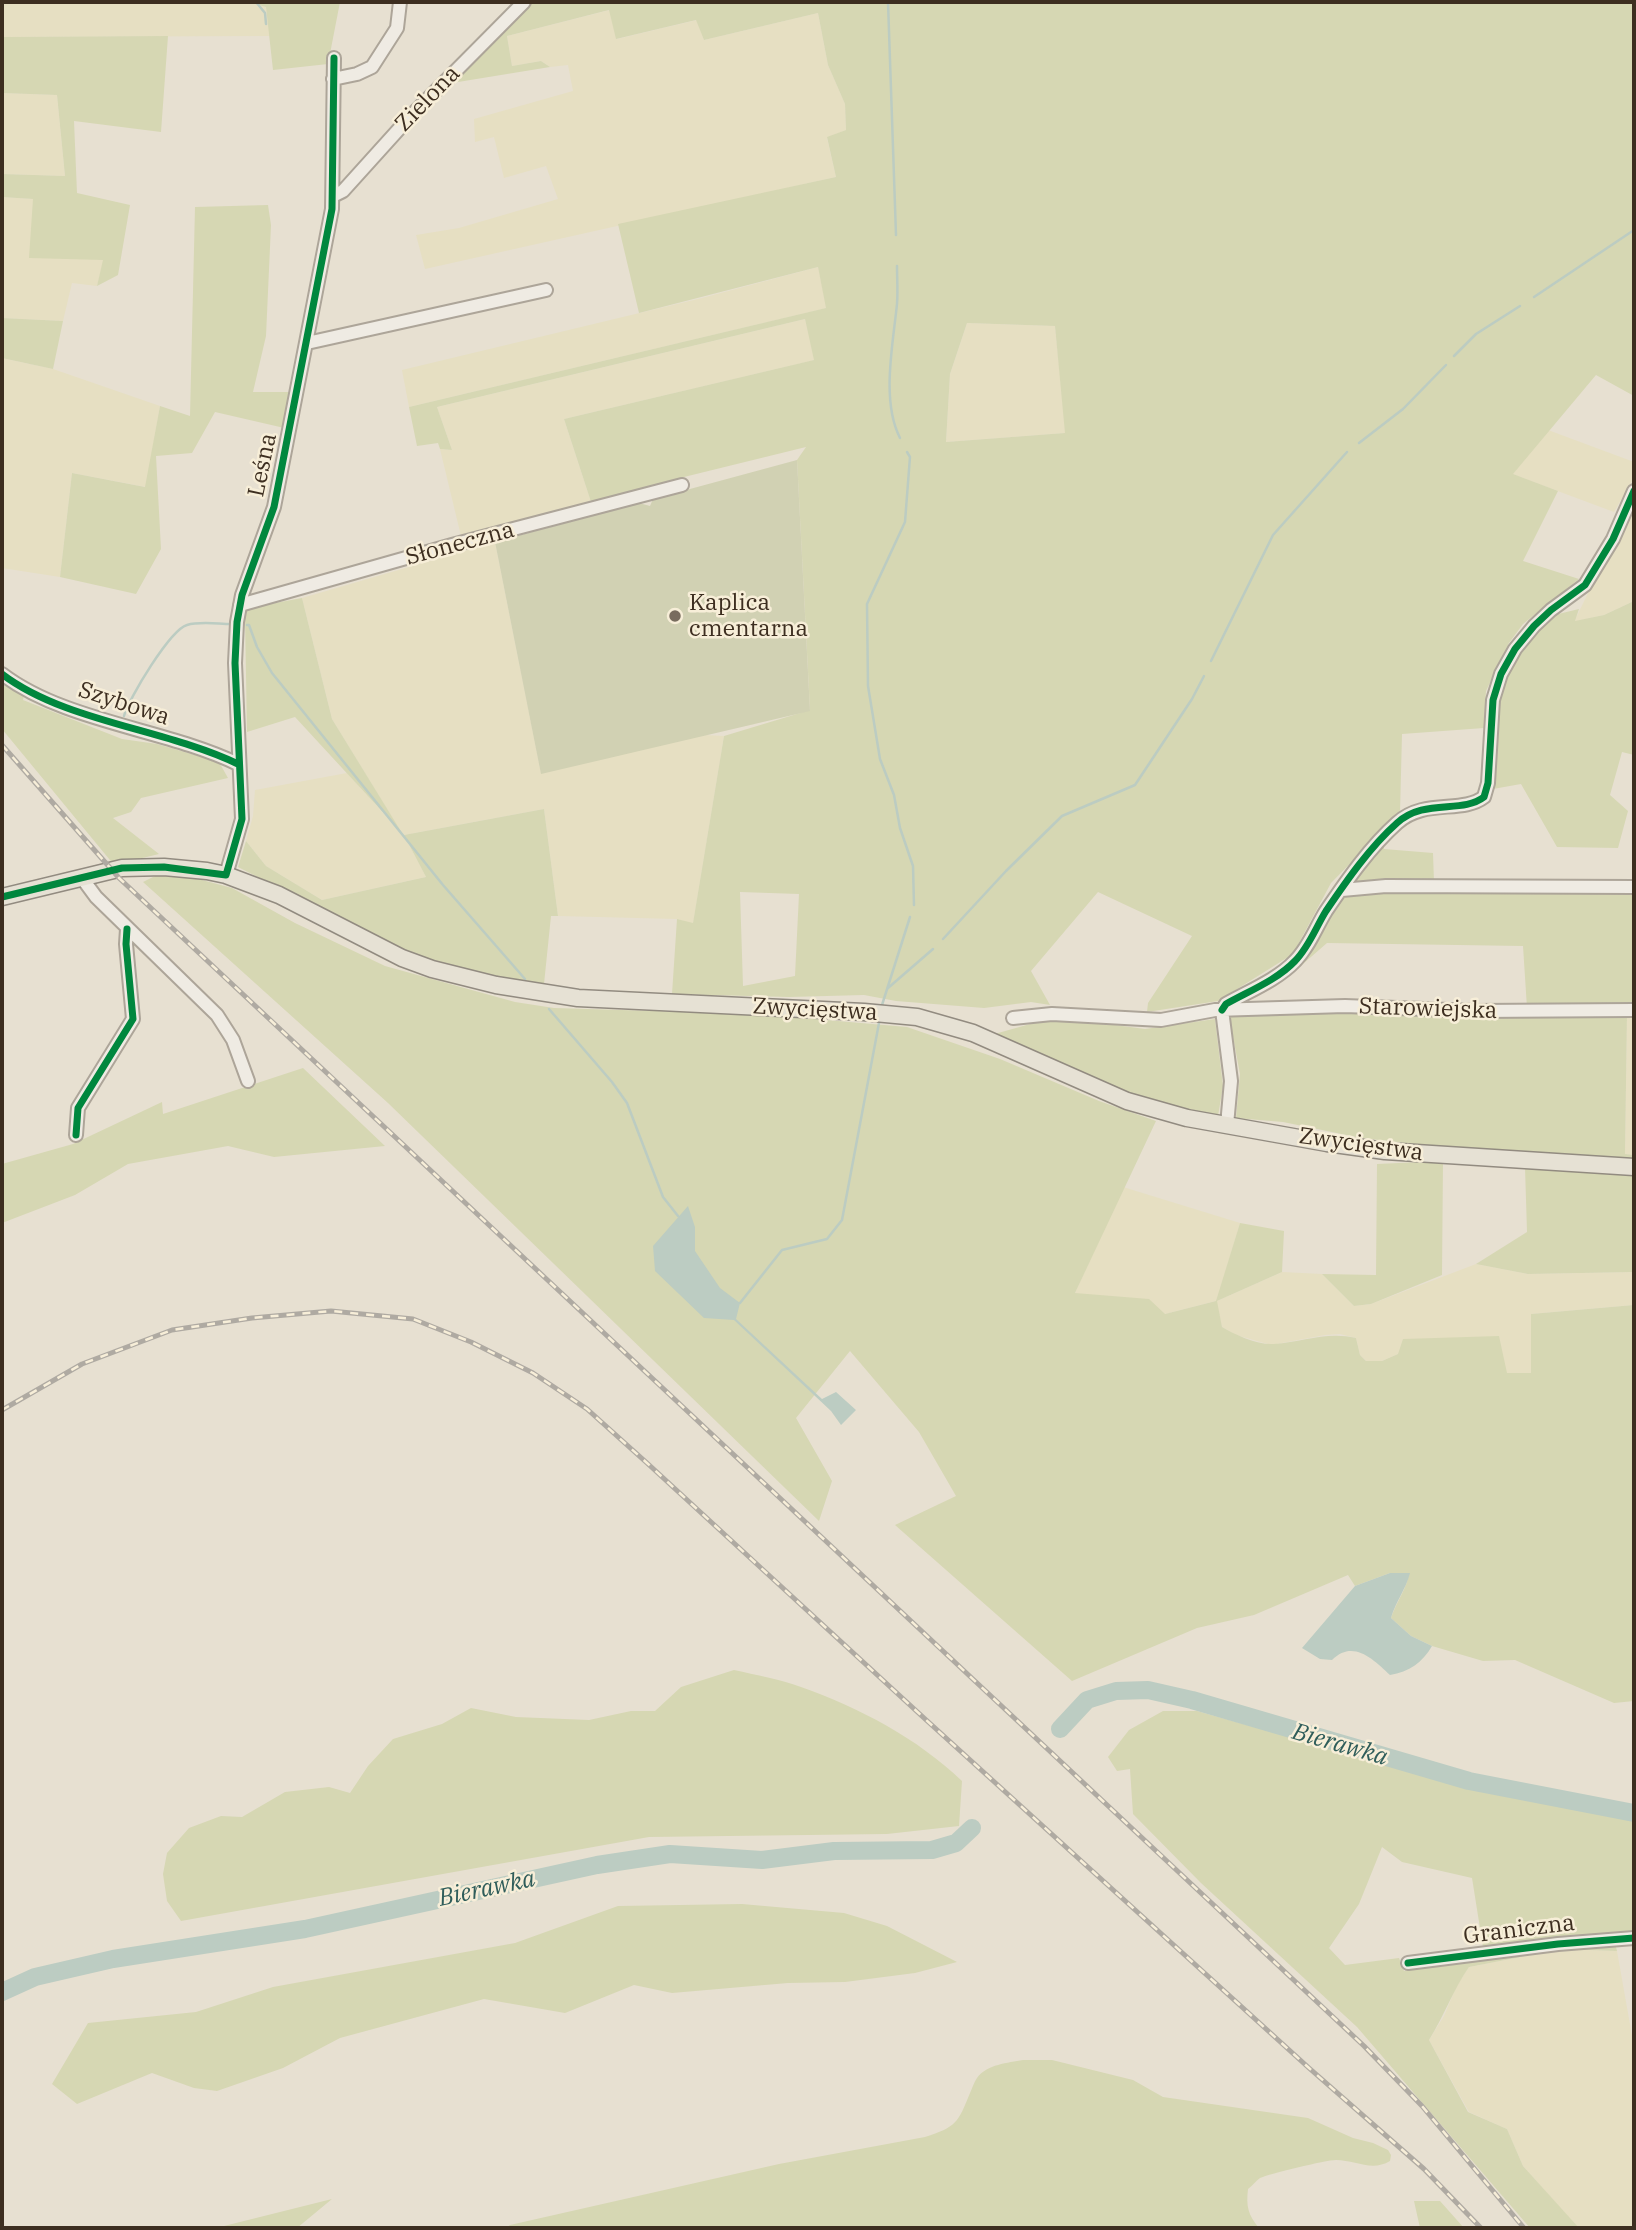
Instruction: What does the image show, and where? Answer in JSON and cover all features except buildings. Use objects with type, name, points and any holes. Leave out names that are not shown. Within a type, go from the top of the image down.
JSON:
[{"type":"main road","name":"Zwycięstwa","points":[[2,897],[122,869],[191,869],[226,875],[279,895],[402,958],[448,973],[517,989],[578,998],[876,1013],[930,1020],[980,1036],[1128,1101],[1170,1114],[1385,1151],[1634,1167]]},
{"type":"street","points":[[333,79],[362,72],[374,64],[397,28],[400,2]]},
{"type":"street","name":"Zielona","points":[[333,196],[343,191],[408,119],[524,2]]},
{"type":"street","name":"Leśna","points":[[226,875],[242,819],[235,652],[240,605],[272,517],[333,196],[334,58]]},
{"type":"street","points":[[307,343],[546,290]]},
{"type":"street","name":"Słoneczna","points":[[240,605],[681,485]]},
{"type":"street","name":"Starowiejska","points":[[1222,1010],[1226,1003],[1294,963],[1370,852],[1404,817],[1425,808],[1474,803],[1484,797],[1488,783],[1493,700],[1501,674],[1515,649],[1534,626],[1551,610],[1580,590],[1591,577],[1613,539],[1634,491]]},
{"type":"street","name":"Szybowa","points":[[2,674],[21,687],[60,704],[201,749],[239,764]]},
{"type":"street","points":[[82,878],[127,929],[217,1015],[233,1040],[248,1082]]},
{"type":"street","points":[[1342,890],[1386,886],[1634,887]]},
{"type":"street","points":[[76,1135],[78,1108],[133,1019],[127,929]]},
{"type":"street","name":"Starowiejska","points":[[1013,1018],[1052,1014],[1161,1020],[1222,1010],[1345,1006],[1476,1011],[1634,1010]]},
{"type":"street","points":[[1222,1010],[1231,1081],[1227,1125]]},
{"type":"street","name":"Graniczna","points":[[1408,1963],[1558,1944],[1634,1938]]},
{"type":"shaded area","points":[[2,2],[248,2],[266,7],[270,36],[2,37]]},
{"type":"shaded area","points":[[610,10],[617,39],[697,20],[704,40],[818,13],[828,65],[845,104],[846,130],[827,138],[836,177],[425,269],[416,235],[459,228],[558,199],[546,166],[504,178],[494,137],[475,142],[474,119],[573,91],[568,65],[550,67],[541,61],[512,66],[507,36]]},
{"type":"shaded area","points":[[2,93],[57,95],[65,176],[2,174]]},
{"type":"shaded area","points":[[2,197],[33,199],[104,260],[97,286],[72,283],[63,321],[2,318]]},
{"type":"shaded area","points":[[818,267],[827,308],[409,407],[402,370],[702,298]]},
{"type":"shaded area","points":[[805,319],[815,360],[564,419],[592,505],[461,536],[440,449],[452,450],[437,407]]},
{"type":"shaded area","points":[[967,323],[1055,326],[1066,433],[946,442],[950,374]]},
{"type":"shaded area","points":[[2,358],[53,369],[160,406],[146,487],[72,473],[60,577],[2,568]]},
{"type":"shaded area","points":[[1548,430],[1634,462],[1634,478],[1614,512],[1512,474]]},
{"type":"shaded area","points":[[1634,498],[1634,601],[1604,615],[1574,622]]},
{"type":"shaded area","points":[[495,542],[541,773],[704,735],[724,736],[693,924],[677,919],[558,916],[544,809],[404,835],[426,877],[322,900],[266,866],[246,841],[253,816],[255,790],[347,773],[402,834],[332,719],[302,598]]},
{"type":"shaded area","points":[[1627,1014],[1634,1014],[1634,1155],[1625,1154]]},
{"type":"shaded area","points":[[1123,1187],[1240,1223],[1217,1301],[1282,1272],[1322,1274],[1354,1306],[1371,1304],[1476,1264],[1528,1274],[1634,1272],[1634,1305],[1531,1314],[1532,1373],[1507,1373],[1398,1354],[1382,1361],[1366,1361],[1360,1355],[1356,1338],[1340,1334],[1271,1345],[1236,1335],[1222,1327],[1216,1301],[1165,1314],[1075,1293]]},
{"type":"shaded area","points":[[688,1206],[695,1227],[695,1251],[720,1288],[740,1303],[736,1319],[822,1399],[836,1392],[856,1410],[841,1425],[831,1411],[734,1320],[704,1318],[655,1271],[653,1246]]},
{"type":"shaded area","points":[[1390,1573],[1410,1573],[1391,1618],[1411,1636],[1432,1646],[1420,1661],[1409,1669],[1390,1675],[1370,1658],[1355,1651],[1340,1654],[1332,1660],[1320,1659],[1302,1648],[1355,1586]]},
{"type":"shaded area","points":[[1562,1949],[1617,1951],[1634,2047],[1634,2228],[1579,2228],[1573,2223],[1523,2166],[1507,2129],[1469,2112],[1429,2040],[1469,1967]]},
{"type":"green space","points":[[248,2],[340,2],[328,64],[273,70],[266,7]]},
{"type":"green space","points":[[531,2],[1634,2],[1634,396],[1596,375],[1513,474],[1558,491],[1523,561],[1579,579],[1523,624],[1509,643],[1486,691],[1484,728],[1402,734],[1400,813],[1331,883],[1293,954],[1218,1001],[1147,1012],[1148,1003],[1192,936],[1098,892],[1031,971],[1050,1005],[1031,1002],[984,1008],[896,1001],[864,995],[789,997],[672,994],[677,919],[693,923],[724,736],[810,710],[797,460],[806,447],[684,477],[592,505],[564,419],[814,360],[805,319],[437,407],[452,450],[440,449],[438,443],[417,446],[409,407],[826,308],[818,267],[639,313],[618,224],[836,177],[827,137],[846,130],[845,104],[828,65],[818,13],[704,40],[696,20],[616,39],[609,10],[507,36],[512,66],[541,61],[550,67],[452,83],[489,42]],"holes":[[[967,323],[1055,326],[1065,433],[946,442],[950,374]],[[740,892],[799,894],[795,976],[743,986]]]},
{"type":"green space","points":[[168,36],[161,132],[74,121],[77,193],[130,205],[118,275],[97,286],[103,260],[29,258],[33,199],[2,197],[2,174],[65,176],[57,95],[2,93],[2,37]]},
{"type":"green space","points":[[268,205],[271,225],[266,336],[253,392],[301,392],[293,430],[215,412],[192,453],[156,456],[161,549],[136,594],[60,577],[72,473],[145,487],[160,406],[190,416],[195,207]]},
{"type":"green space","points":[[2,318],[63,321],[53,369],[2,358]]},
{"type":"green space","points":[[797,460],[810,711],[541,774],[495,542],[639,503],[650,506],[653,499]]},
{"type":"green space","points":[[302,598],[332,719],[402,833],[295,717],[247,732],[245,618],[248,608]]},
{"type":"green space","points":[[1634,601],[1634,755],[1622,752],[1610,795],[1628,811],[1618,848],[1557,847],[1521,784],[1493,789],[1492,727],[1497,696],[1525,638],[1546,617],[1579,609],[1575,621],[1604,615]]},
{"type":"green space","points":[[2,680],[25,692],[23,700],[122,739],[157,744],[219,762],[228,778],[141,798],[131,812],[113,818],[159,854],[114,865],[2,729]]},
{"type":"green space","points":[[544,809],[558,916],[551,916],[544,984],[500,977],[409,954],[238,867],[246,841],[266,866],[322,900],[426,877],[404,835]]},
{"type":"green space","points":[[1384,843],[1384,849],[1433,853],[1434,882],[1350,884]]},
{"type":"green space","points":[[155,876],[187,876],[232,888],[295,923],[385,966],[515,1002],[554,1008],[757,1014],[907,1027],[1000,1059],[1099,1101],[1156,1121],[1075,1293],[1149,1299],[1165,1314],[1216,1301],[1240,1223],[1284,1231],[1282,1272],[1217,1301],[1222,1327],[1261,1343],[1345,1336],[1356,1338],[1360,1355],[1366,1361],[1382,1361],[1398,1354],[1403,1339],[1499,1336],[1507,1373],[1531,1373],[1531,1314],[1634,1305],[1634,1701],[1614,1703],[1515,1660],[1483,1661],[1432,1646],[1411,1636],[1391,1618],[1409,1573],[1390,1573],[1355,1586],[1348,1575],[1254,1615],[1197,1628],[1072,1681],[895,1525],[956,1496],[919,1432],[850,1351],[796,1418],[832,1481],[819,1521],[388,1103],[143,882]]},
{"type":"green space","points":[[1366,890],[1634,892],[1634,1006],[1527,1008],[1523,946],[1327,943],[1296,970],[1339,898]]},
{"type":"green space","points":[[1280,1011],[1627,1014],[1625,1154],[1634,1155],[1634,1160],[1433,1146],[1361,1138],[1283,1122],[1236,1118],[1240,1074],[1229,1015]]},
{"type":"green space","points":[[1055,1017],[1145,1029],[1215,1019],[1223,1086],[1218,1116],[1106,1089],[991,1035]]},
{"type":"green space","points":[[303,1068],[385,1146],[274,1157],[228,1146],[128,1164],[75,1195],[2,1223],[2,1164],[73,1144],[162,1102],[163,1114]]},
{"type":"green space","points":[[1443,1161],[1442,1275],[1371,1304],[1354,1306],[1322,1274],[1376,1275],[1377,1164]]},
{"type":"green space","points":[[1525,1167],[1634,1175],[1634,1272],[1528,1274],[1476,1264],[1527,1232]]},
{"type":"green space","points":[[734,1670],[785,1682],[823,1695],[887,1726],[926,1751],[962,1781],[959,1826],[887,1834],[649,1837],[181,1921],[167,1901],[163,1874],[167,1853],[189,1828],[221,1816],[242,1817],[285,1792],[329,1787],[350,1793],[368,1766],[393,1739],[442,1724],[471,1708],[516,1717],[589,1720],[631,1711],[655,1711],[681,1687]]},
{"type":"green space","points":[[1163,1711],[1197,1711],[1493,1794],[1634,1818],[1634,1932],[1483,1947],[1472,1878],[1402,1862],[1382,1847],[1359,1904],[1329,1948],[1345,1965],[1399,1958],[1404,1971],[1422,1966],[1558,1950],[1469,1967],[1429,2040],[1468,2112],[1507,2129],[1523,2166],[1579,2228],[1530,2228],[1357,2027],[1201,1883],[1133,1814],[1130,1769],[1117,1771],[1108,1757],[1129,1730]]},
{"type":"green space","points":[[742,1904],[844,1913],[887,1926],[957,1962],[915,1973],[845,1982],[788,1983],[672,1993],[634,1985],[565,2013],[484,1999],[340,2038],[283,2068],[217,2091],[194,2088],[152,2073],[77,2104],[52,2084],[88,2023],[196,2012],[273,1987],[515,1943],[618,1906]]},
{"type":"green space","points":[[1615,1943],[1617,1951],[1564,1949]]},
{"type":"green space","points":[[1023,2060],[1052,2060],[1133,2080],[1163,2097],[1308,2118],[1388,2150],[1390,2161],[1370,2166],[1336,2160],[1260,2178],[1248,2189],[1247,2200],[1252,2219],[1259,2228],[506,2228],[779,2164],[925,2137],[950,2127],[955,2122],[981,2073],[998,2065]]},
{"type":"green space","points":[[332,2199],[297,2228],[216,2228]]},
{"type":"green space","points":[[1414,2201],[1440,2201],[1464,2228],[1420,2228]]},
{"type":"waterway","points":[[256,2],[265,13],[266,24]]},
{"type":"waterway","points":[[888,2],[896,235]]},
{"type":"waterway","points":[[1534,297],[1634,230]]},
{"type":"waterway","points":[[897,266],[897,304],[890,390],[894,423],[900,438]]},
{"type":"waterway","points":[[1454,356],[1476,334],[1520,306]]},
{"type":"waterway","points":[[1359,443],[1403,409],[1446,365]]},
{"type":"waterway","points":[[907,452],[910,457],[905,522],[867,604],[868,686],[880,759],[894,795],[900,828],[913,866],[914,905]]},
{"type":"waterway","points":[[1211,661],[1273,535],[1347,452]]},
{"type":"waterway","points":[[124,716],[151,666],[180,630],[187,625],[198,623],[231,624]]},
{"type":"waterway","points":[[247,625],[272,673],[443,885],[525,979]]},
{"type":"waterway","points":[[943,939],[1062,816],[1135,785],[1192,699],[1204,676]]},
{"type":"waterway","points":[[882,1005],[910,917]]},
{"type":"waterway","points":[[888,988],[933,949]]},
{"type":"waterway","points":[[549,1009],[627,1103],[663,1197],[678,1216]]},
{"type":"waterway","points":[[740,1303],[782,1250],[827,1239],[842,1220],[879,1023]]},
{"type":"waterway","name":"Bierawka","points":[[1060,1729],[1087,1700],[1116,1691],[1148,1690],[1192,1700],[1469,1781],[1634,1813]]},
{"type":"waterway","name":"Bierawka","points":[[2,1992],[35,1977],[113,1959],[305,1929],[597,1865],[670,1854],[762,1860],[834,1851],[932,1850],[956,1843],[972,1828]]},
{"type":"railway","points":[[2,745],[119,878],[1364,2046],[1422,2106],[1524,2228]]},
{"type":"railway","points":[[2,1410],[82,1364],[172,1330],[252,1318],[331,1311],[413,1319],[471,1342],[533,1373],[587,1409],[647,1463],[1309,2068],[1424,2169],[1481,2228]]},
{"type":"cycle path","points":[[2,897],[122,868],[164,867],[226,875],[242,819],[235,663],[237,622],[242,595],[274,507],[332,209],[334,58]]},
{"type":"cycle path","points":[[1222,1010],[1226,1004],[1271,980],[1295,961],[1351,876],[1397,823],[1419,811],[1465,805],[1484,797],[1488,783],[1493,700],[1501,674],[1515,649],[1534,626],[1585,585],[1613,539],[1634,491]]},
{"type":"cycle path","points":[[2,674],[55,703],[180,742],[238,764]]},
{"type":"cycle path","points":[[76,1135],[78,1108],[133,1019],[127,929]]},
{"type":"cycle path","points":[[1408,1963],[1558,1944],[1634,1938]]},
{"type":"place","name":"Kaplica cmentarna","points":[[675,616]]}]
